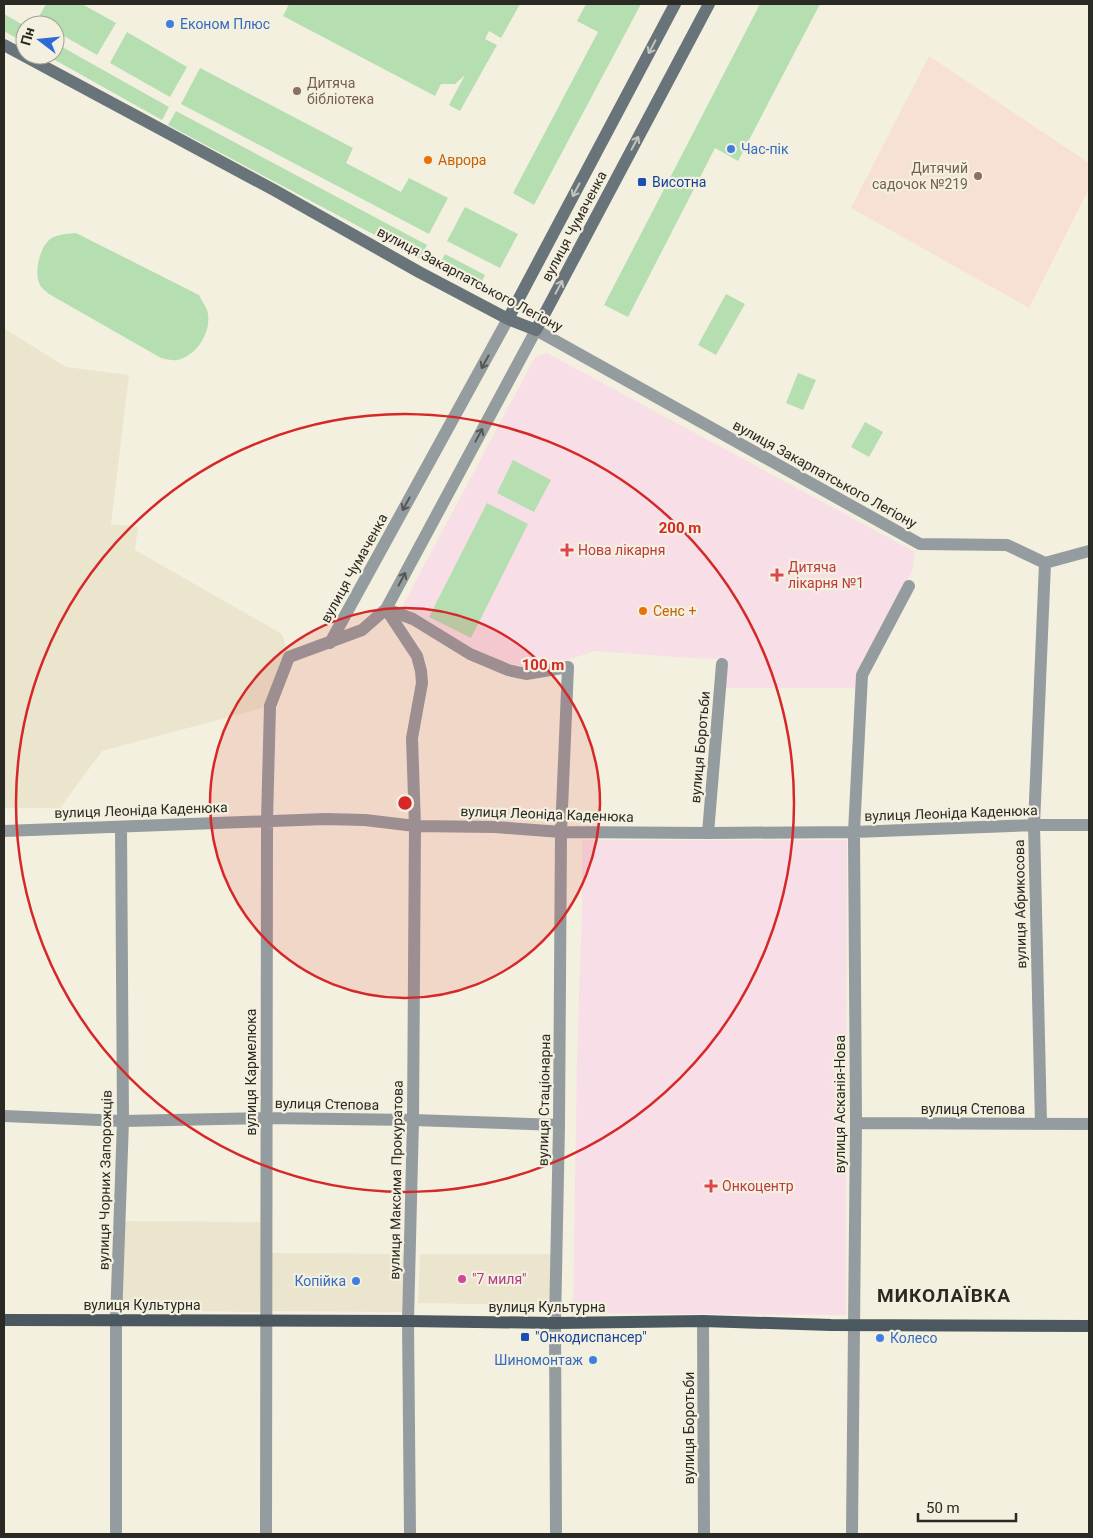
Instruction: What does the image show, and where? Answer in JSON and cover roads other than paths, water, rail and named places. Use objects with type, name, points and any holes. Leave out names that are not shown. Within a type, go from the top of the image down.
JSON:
[{"type":"main road","name":"вулиця Культурна","points":[[4,1320],[554,1323],[703,1321],[1089,1326]]},
{"type":"street","name":"вулиця Чумаченка","points":[[330,643],[508,319],[675,4]]},
{"type":"street","name":"вулиця Чумаченка","points":[[330,643],[362,630],[386,609],[709,4]]},
{"type":"street","name":"вулиця Закарпатського Легіону","points":[[4,45],[274,190],[420,272],[508,319],[536,330],[920,544],[1007,545],[1045,563]]},
{"type":"street","points":[[1045,563],[1089,551]]},
{"type":"street","name":"вулиця Абрикосова","points":[[1041,1124],[1034,825],[1045,563]]},
{"type":"street","name":"вулиця Асканія-Нова","points":[[852,1534],[856,1123],[854,832],[862,675],[909,586]]},
{"type":"street","name":"вулиця Стаціонарна","points":[[386,609],[413,619],[470,654],[508,670],[526,674],[568,667],[561,832],[559,1125],[554,1323],[556,1534]]},
{"type":"street","name":"вулиця Максима Прокуратова","points":[[386,609],[417,656],[422,671],[422,682],[412,738],[415,826],[413,1120],[408,1321],[410,1534]]},
{"type":"street","name":"вулиця Кармелюка","points":[[266,1534],[267,820],[270,706],[289,657],[330,643]]},
{"type":"street","name":"вулиця Боротьби","points":[[708,833],[722,664]]},
{"type":"street","name":"вулиця Леоніда Каденюка","points":[[4,831],[267,820],[365,820],[415,826],[495,827],[561,832],[708,833],[854,832],[1034,825],[1089,825]]},
{"type":"street","name":"вулиця Чорних Запорожців","points":[[116,1534],[116,1320],[123,1120],[121,827]]},
{"type":"street","name":"вулиця Степова","points":[[4,1116],[123,1120],[266,1118],[413,1120],[559,1125]]},
{"type":"street","name":"вулиця Степова","points":[[856,1123],[1089,1124]]},
{"type":"street","name":"вулиця Боротьби","points":[[703,1321],[704,1534]]},
{"type":"place","name":"Економ Плюс","points":[[170,24]]},
{"type":"place","name":"Дитяча бібліотека","points":[[297,91]]},
{"type":"place","name":"Час-пік","points":[[731,149]]},
{"type":"place","name":"Аврора","points":[[428,160]]},
{"type":"place","name":"Дитячий садочок №219","points":[[978,176]]},
{"type":"place","name":"Висотна","points":[[642,182]]},
{"type":"place","name":"Нова лікарня","points":[[567,550]]},
{"type":"place","name":"Дитяча лікарня №1","points":[[777,575]]},
{"type":"place","name":"Сенс +","points":[[643,611]]},
{"type":"place","name":"Онкоцентр","points":[[711,1186]]},
{"type":"place","name":"\"7 миля\"","points":[[462,1279]]},
{"type":"place","name":"Копійка","points":[[356,1281]]},
{"type":"place","name":"\"Онкодиспансер\"","points":[[525,1337]]},
{"type":"place","name":"Колесо","points":[[880,1338]]},
{"type":"place","name":"Шиномонтаж","points":[[593,1360]]},
{"type":"district","name":"МИКОЛАЇВКА","points":[[944,1295]]}]
